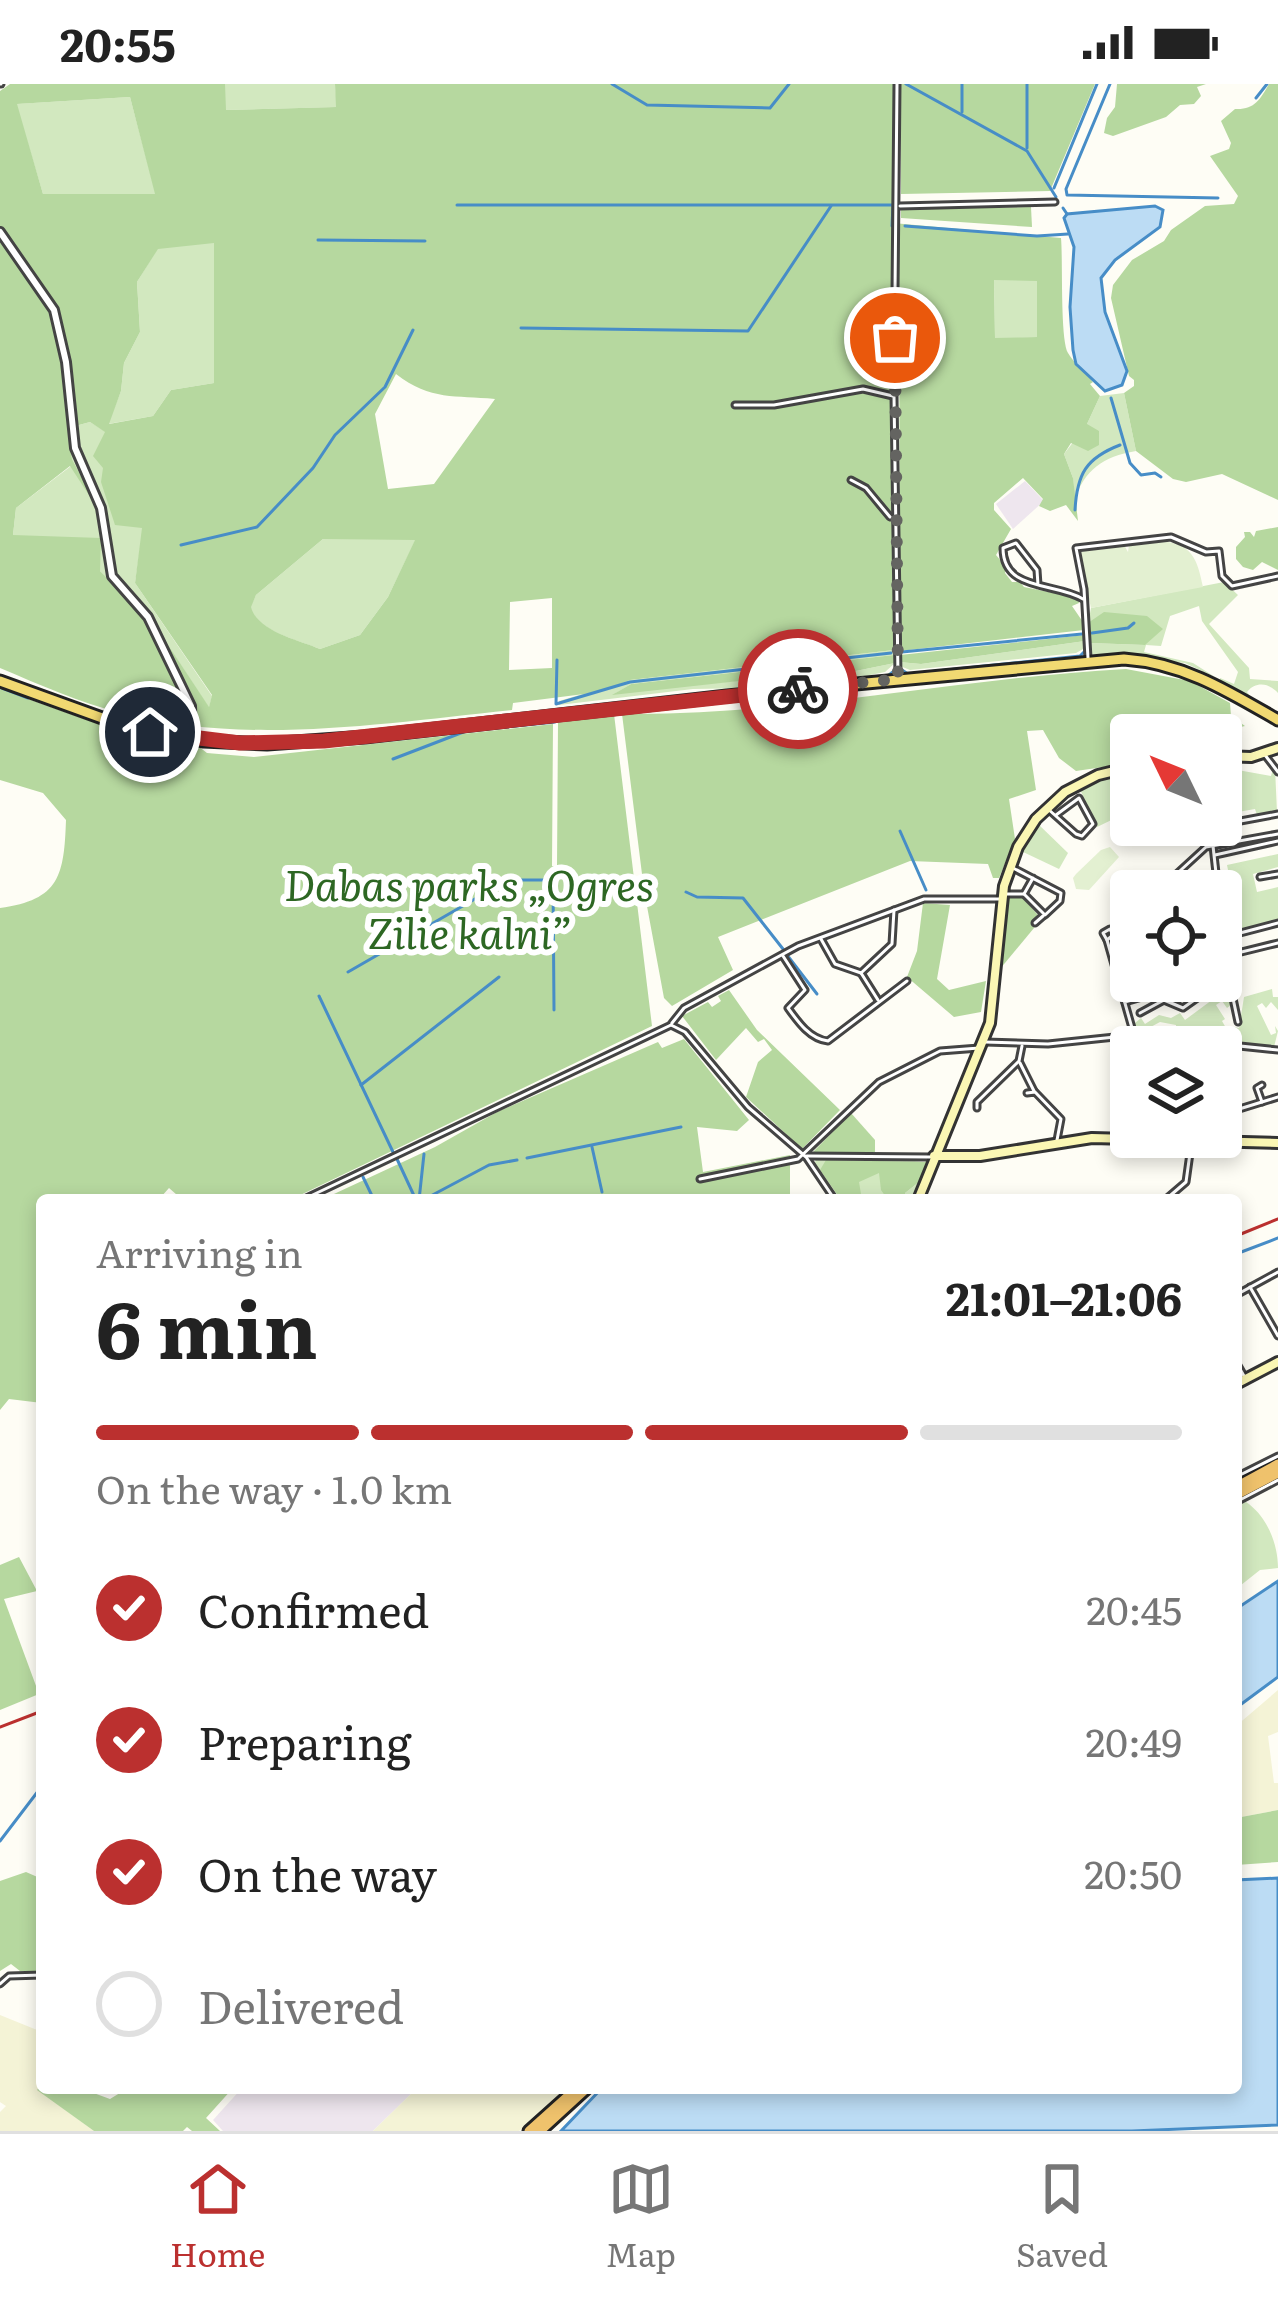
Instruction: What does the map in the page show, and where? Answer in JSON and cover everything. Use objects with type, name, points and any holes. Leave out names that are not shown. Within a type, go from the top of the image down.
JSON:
[{"type":"highway","points":[[1242,1483],[1278,1468]]},
{"type":"highway","points":[[529,2131],[573,2096]]},
{"type":"highway","points":[[540,2131],[573,2096]]},
{"type":"main road","points":[[0,681],[127,727],[192,739],[265,744],[1124,659],[1167,665],[1214,683],[1278,723]]},
{"type":"main road","points":[[1243,758],[1278,745]]},
{"type":"main road","points":[[1243,758],[1278,745]]},
{"type":"main road","points":[[920,1194],[992,1015],[1002,896],[1009,868],[1047,807],[1077,784],[1110,773]]},
{"type":"main road","points":[[934,1156],[980,1156],[1057,1141],[1110,1139]]},
{"type":"main road","points":[[1242,1143],[1278,1144]]},
{"type":"main road","points":[[1242,1381],[1278,1362]]},
{"type":"street","points":[[897,84],[898,679]]},
{"type":"street","points":[[898,206],[1055,202]]},
{"type":"street","points":[[0,232],[54,310],[66,362],[71,432],[78,460],[101,508],[112,576],[148,617],[191,706],[192,739]]},
{"type":"street","points":[[735,404],[774,405],[863,389],[894,397]]},
{"type":"street","points":[[850,480],[866,488],[890,517]]},
{"type":"street","points":[[1088,660],[1076,548],[1181,538],[1204,551],[1219,550],[1222,577],[1232,586],[1278,576]]},
{"type":"street","points":[[1127,541],[1127,551]]},
{"type":"street","points":[[1038,585],[1037,570],[1016,544],[1003,548],[1008,567],[1024,583],[1084,600]]},
{"type":"street","points":[[1264,753],[1278,772]]},
{"type":"street","points":[[1047,807],[1056,815],[1082,836],[1093,824],[1079,798],[1056,815]]},
{"type":"street","points":[[1242,821],[1278,814]]},
{"type":"street","points":[[1242,840],[1278,834]]},
{"type":"street","points":[[1214,855],[1278,841]]},
{"type":"street","points":[[1180,870],[1209,846]]},
{"type":"street","points":[[1216,846],[1216,870]]},
{"type":"street","points":[[1009,868],[1061,893],[1060,901],[1035,923]]},
{"type":"street","points":[[1261,877],[1278,874]]},
{"type":"street","points":[[1024,894],[1033,878]]},
{"type":"street","points":[[315,1194],[671,1024],[684,1008],[820,937],[928,898],[1024,894]]},
{"type":"street","points":[[1024,894],[1045,915]]},
{"type":"street","points":[[861,973],[892,944],[894,910]]},
{"type":"street","points":[[1242,933],[1278,923]]},
{"type":"street","points":[[1110,931],[1102,931],[1110,953]]},
{"type":"street","points":[[820,937],[835,964],[861,973],[879,1002]]},
{"type":"street","points":[[1107,942],[1110,938]]},
{"type":"street","points":[[1242,952],[1278,943]]},
{"type":"street","points":[[782,955],[806,990],[788,1008],[822,1041],[907,981]]},
{"type":"street","points":[[1124,1002],[1131,1026]]},
{"type":"street","points":[[1140,1013],[1160,1002]]},
{"type":"street","points":[[1233,1002],[1238,1022]]},
{"type":"street","points":[[671,1024],[686,1032],[748,1106],[804,1156],[831,1194]]},
{"type":"street","points":[[804,1156],[846,1109],[879,1082],[940,1051],[1110,1037]]},
{"type":"street","points":[[977,1108],[977,1102],[1018,1061],[1023,1045]]},
{"type":"street","points":[[1242,1049],[1278,1050]]},
{"type":"street","points":[[1018,1061],[1034,1092],[1061,1119],[1057,1141]]},
{"type":"street","points":[[1262,1085],[1257,1088],[1262,1104]]},
{"type":"street","points":[[1027,1093],[1034,1092]]},
{"type":"street","points":[[1242,1108],[1278,1097]]},
{"type":"street","points":[[700,1179],[804,1156],[934,1156]]},
{"type":"street","points":[[1172,1194],[1190,1174],[1190,1158]]},
{"type":"street","points":[[1242,1292],[1278,1272]]},
{"type":"street","points":[[1250,1287],[1278,1336]]},
{"type":"street","points":[[1242,1483],[1278,1468]]},
{"type":"street","points":[[0,1984],[9,1976],[36,1975]]},
{"type":"shaded area","points":[[1025,481],[1044,501],[1013,529],[996,504]]},
{"type":"shaded area","points":[[237,2094],[411,2094],[373,2131],[223,2131],[213,2120]]},
{"type":"green space","points":[[10,84],[225,84],[226,110],[336,107],[335,84],[893,84],[893,223],[1061,238],[1065,345],[1100,396],[1087,424],[1099,431],[1099,445],[1088,451],[1071,443],[1064,454],[1073,478],[1078,521],[1066,505],[1050,511],[1039,506],[1043,499],[1023,478],[994,503],[994,510],[1011,529],[996,555],[1012,582],[1078,598],[1079,603],[1072,606],[1085,625],[1104,612],[1147,616],[1163,629],[1145,645],[1090,643],[1087,627],[900,651],[899,230],[894,229],[894,650],[630,680],[600,692],[513,703],[512,710],[316,729],[168,723],[120,713],[0,668],[0,91]],"holes":[[[130,97],[155,194],[43,194],[17,104]],[[214,243],[214,383],[171,390],[153,416],[109,424],[121,391],[124,363],[140,332],[137,282],[158,249]],[[994,280],[1037,281],[1037,337],[995,338]],[[396,374],[432,393],[495,399],[434,484],[388,489],[375,414]],[[90,422],[105,432],[93,456],[103,468],[101,482],[115,525],[142,528],[135,583],[212,695],[209,707],[153,622],[100,571],[101,538],[13,535],[16,508],[70,466],[98,509],[72,459],[68,428]],[[323,539],[415,540],[388,597],[360,635],[320,649],[270,628],[251,607],[256,595]],[[552,598],[552,668],[509,670],[510,602]]]},
{"type":"green space","points":[[225,84],[335,84],[337,107],[225,110]]},
{"type":"green space","points":[[901,84],[1095,84],[1050,191],[901,194]]},
{"type":"green space","points":[[1117,84],[1206,84],[1197,87],[1201,96],[1194,104],[1180,105],[1166,117],[1113,136],[1104,133],[1115,107]]},
{"type":"green space","points":[[1269,84],[1278,84],[1278,500],[1222,474],[1186,482],[1173,479],[1136,451],[1124,393],[1134,386],[1134,380],[1129,376],[1111,298],[1113,285],[1132,260],[1164,241],[1171,230],[1205,206],[1234,204],[1238,196],[1210,156],[1229,149],[1231,143],[1221,121],[1235,109],[1256,103]]},
{"type":"green space","points":[[130,97],[156,195],[43,194],[16,104]]},
{"type":"green space","points":[[1031,207],[1032,227],[901,218],[901,209]]},
{"type":"green space","points":[[215,242],[214,383],[171,390],[153,416],[108,424],[121,391],[124,363],[140,332],[137,282],[158,248]]},
{"type":"green space","points":[[994,279],[1038,280],[1037,337],[995,339]]},
{"type":"green space","points":[[1124,393],[1136,451],[1097,466],[1074,500],[1073,478],[1064,454],[1087,424],[1100,396]]},
{"type":"green space","points":[[90,422],[106,432],[103,468],[143,528],[135,583],[212,696],[209,708],[153,622],[100,571],[13,535],[16,508],[71,466],[90,494],[72,459],[68,428]]},
{"type":"green space","points":[[1278,527],[1278,570],[1262,562],[1253,570],[1243,567],[1236,559],[1236,547],[1244,532],[1254,537],[1256,531]]},
{"type":"green space","points":[[323,539],[416,539],[388,597],[360,635],[320,649],[269,628],[250,607],[256,595]]},
{"type":"green space","points":[[1161,541],[1187,549],[1203,587],[1091,608],[1079,552],[1124,545],[1128,552],[1129,545]]},
{"type":"green space","points":[[1224,582],[1238,595],[1209,624],[1249,668],[1250,679],[1278,681],[1278,693],[1258,685],[1245,698],[1220,683],[1220,678],[1234,684],[1238,672],[1202,621],[1199,606],[1170,616],[1161,646],[1146,645],[1144,652],[1193,663],[1215,677],[1185,663],[1091,654],[1090,643],[1145,645],[1088,624],[1091,608]]},
{"type":"green space","points":[[1085,635],[1085,641],[921,664],[899,662],[900,655]]},
{"type":"green space","points":[[1085,641],[1085,648],[1076,653],[910,670],[899,662],[921,664]]},
{"type":"green space","points":[[894,650],[894,655],[631,684],[616,693],[813,673],[836,675],[895,663],[885,672],[865,676],[887,674],[895,669],[890,676],[314,739],[205,737],[332,735],[757,688],[693,689],[559,705],[559,701],[630,680]]},
{"type":"green space","points":[[894,655],[895,663],[836,675],[784,676],[612,695],[631,684]]},
{"type":"green space","points":[[1126,669],[1190,681],[1230,703],[1231,714],[1110,714],[1110,766],[1076,771],[1059,758],[1043,730],[1027,731],[1036,790],[1009,799],[1015,839],[999,878],[993,878],[988,864],[910,861],[718,937],[733,970],[672,1006],[664,998],[644,890],[622,714],[749,709]]},
{"type":"green space","name":"Dabas parks „Ogres Zilie kalni”","points":[[0,689],[121,732],[198,746],[207,753],[254,757],[553,724],[552,866],[557,867],[558,723],[614,714],[652,1026],[302,1194],[176,1194],[169,1188],[164,1194],[36,1194],[36,1402],[9,1399],[0,1410],[0,908],[35,899],[55,882],[66,820],[43,793],[0,780]]},
{"type":"green space","points":[[1268,766],[1275,768],[1277,812],[1257,815],[1255,809],[1242,811],[1242,771],[1271,776],[1273,769]]},
{"type":"green space","points":[[1110,777],[1110,821],[1097,827],[1079,787]]},
{"type":"green space","points":[[1037,823],[1068,853],[1059,869],[1021,851]]},
{"type":"green space","points":[[1110,847],[1119,857],[1089,890],[1076,889],[1076,874]]},
{"type":"green space","points":[[1278,854],[1278,867],[1253,874],[1257,892],[1278,887],[1278,921],[1242,929],[1242,870],[1228,870],[1227,865]]},
{"type":"green space","points":[[1021,896],[1038,915],[1034,928],[1000,969],[1007,897]]},
{"type":"green space","points":[[923,903],[950,905],[937,979],[949,990],[986,981],[981,1012],[954,1017],[907,977],[917,951]]},
{"type":"green space","points":[[1272,989],[1273,997],[1278,997],[1278,1010],[1271,1002],[1266,1008],[1262,1003],[1257,1006],[1271,1035],[1276,1033],[1275,1026],[1278,1031],[1274,1047],[1242,1042],[1244,997]]},
{"type":"green space","points":[[729,990],[757,1030],[840,1110],[802,1149],[746,1097],[758,1062],[772,1050],[764,1039],[758,1042],[746,1028],[716,1060],[682,1016],[708,1002],[712,1007]]},
{"type":"green space","points":[[1209,1002],[1220,1002],[1216,1005],[1225,1026],[1135,1023],[1180,1013],[1185,1020]]},
{"type":"green space","points":[[684,1039],[749,1120],[737,1131],[697,1127],[703,1172],[790,1155],[790,1194],[334,1194],[497,1112],[658,1042],[662,1048]]},
{"type":"green space","points":[[851,1113],[875,1140],[875,1152],[813,1152]]},
{"type":"green space","points":[[816,1159],[927,1159],[930,1163],[919,1194],[905,1193],[919,1182],[925,1161],[914,1162],[899,1194],[850,1194],[820,1170],[837,1194],[833,1194],[814,1166]]},
{"type":"green space","points":[[826,1160],[926,1162],[919,1182],[905,1194],[884,1194],[879,1173],[859,1182],[861,1194],[837,1194],[820,1170]]},
{"type":"green space","points":[[1242,1504],[1260,1515],[1270,1531],[1278,1568],[1260,1570],[1242,1584]]},
{"type":"green space","points":[[19,1557],[36,1589],[4,1599],[36,1695],[0,1710],[0,1565]]},
{"type":"green space","points":[[1278,1690],[1278,1732],[1268,1736],[1274,1783],[1278,1783],[1278,1810],[1242,1817],[1242,1721]]},
{"type":"green space","points":[[1278,1810],[1278,1862],[1242,1865],[1242,1817]]},
{"type":"green space","points":[[26,1872],[36,1876],[36,1971],[20,1971],[11,1964],[0,1971],[0,1881]]},
{"type":"green space","points":[[0,2015],[36,2030],[36,2094],[43,2094],[94,2131],[0,2131],[0,2112],[6,2106],[0,2102]]},
{"type":"green space","points":[[43,2094],[96,2094],[110,2099],[118,2094],[228,2094],[206,2118],[220,2131],[187,2127],[183,2131],[94,2131]]},
{"type":"green space","points":[[411,2094],[560,2094],[519,2131],[373,2131]]},
{"type":"water","points":[[1155,206],[1163,210],[1160,227],[1115,260],[1101,278],[1105,312],[1127,371],[1122,385],[1105,391],[1076,364],[1070,307],[1074,247],[1064,218]]},
{"type":"water","points":[[1278,1581],[1278,1677],[1242,1704],[1242,1605]]},
{"type":"water","points":[[1278,1878],[1278,2125],[1132,2131],[561,2131],[596,2094],[1242,2094],[1242,1880]]},
{"type":"waterway","points":[[612,84],[647,105],[770,108],[789,84]]},
{"type":"waterway","points":[[906,84],[1027,151],[1056,197]]},
{"type":"waterway","points":[[962,84],[962,112]]},
{"type":"waterway","points":[[1027,84],[1027,148]]},
{"type":"waterway","points":[[1054,188],[1097,84]]},
{"type":"waterway","points":[[1110,84],[1067,195],[1218,198]]},
{"type":"waterway","points":[[1256,98],[1267,84]]},
{"type":"waterway","points":[[457,205],[893,205],[892,226]]},
{"type":"waterway","points":[[521,328],[748,331],[831,206]]},
{"type":"waterway","points":[[1063,208],[1067,214]]},
{"type":"waterway","points":[[905,226],[1068,234]]},
{"type":"waterway","points":[[318,240],[425,241]]},
{"type":"waterway","points":[[181,545],[257,527],[313,468],[335,435],[385,387],[413,330]]},
{"type":"waterway","points":[[1111,398],[1130,463],[1141,475],[1161,477]]},
{"type":"waterway","points":[[1075,510],[1086,469],[1120,445]]},
{"type":"waterway","points":[[1092,633],[1134,623]]},
{"type":"waterway","points":[[902,652],[1082,634]]},
{"type":"waterway","points":[[902,670],[908,674],[1084,652]]},
{"type":"waterway","points":[[557,660],[556,704],[630,682],[891,653]]},
{"type":"waterway","points":[[800,685],[888,676],[894,671]]},
{"type":"waterway","points":[[2,688],[28,698]]},
{"type":"waterway","points":[[121,721],[149,726]]},
{"type":"waterway","points":[[393,759],[466,731],[555,722]]},
{"type":"waterway","points":[[159,727],[176,731]]},
{"type":"waterway","points":[[207,737],[247,739]]},
{"type":"waterway","points":[[900,831],[926,890]]},
{"type":"waterway","points":[[348,972],[494,888],[519,880],[553,880],[554,1010]]},
{"type":"waterway","points":[[686,892],[697,897],[743,898],[783,949]]},
{"type":"waterway","points":[[787,955],[817,994]]},
{"type":"waterway","points":[[361,1085],[499,977]]},
{"type":"waterway","points":[[319,996],[393,1152]]},
{"type":"waterway","points":[[527,1158],[681,1127]]},
{"type":"waterway","points":[[592,1147],[602,1192]]},
{"type":"waterway","points":[[420,1194],[424,1154]]},
{"type":"waterway","points":[[397,1159],[413,1194]]},
{"type":"waterway","points":[[434,1194],[489,1165],[517,1160]]},
{"type":"waterway","points":[[363,1177],[371,1194]]},
{"type":"waterway","points":[[1242,1252],[1278,1238]]},
{"type":"waterway","points":[[0,1841],[36,1794]]},
{"type":"railway","points":[[1242,1234],[1278,1219]]},
{"type":"railway","points":[[0,1727],[36,1713]]},
{"type":"way so far","points":[[798,689],[898,679],[895,338]]},
{"type":"route","points":[[150,732],[240,743],[324,741],[798,689]]}]
